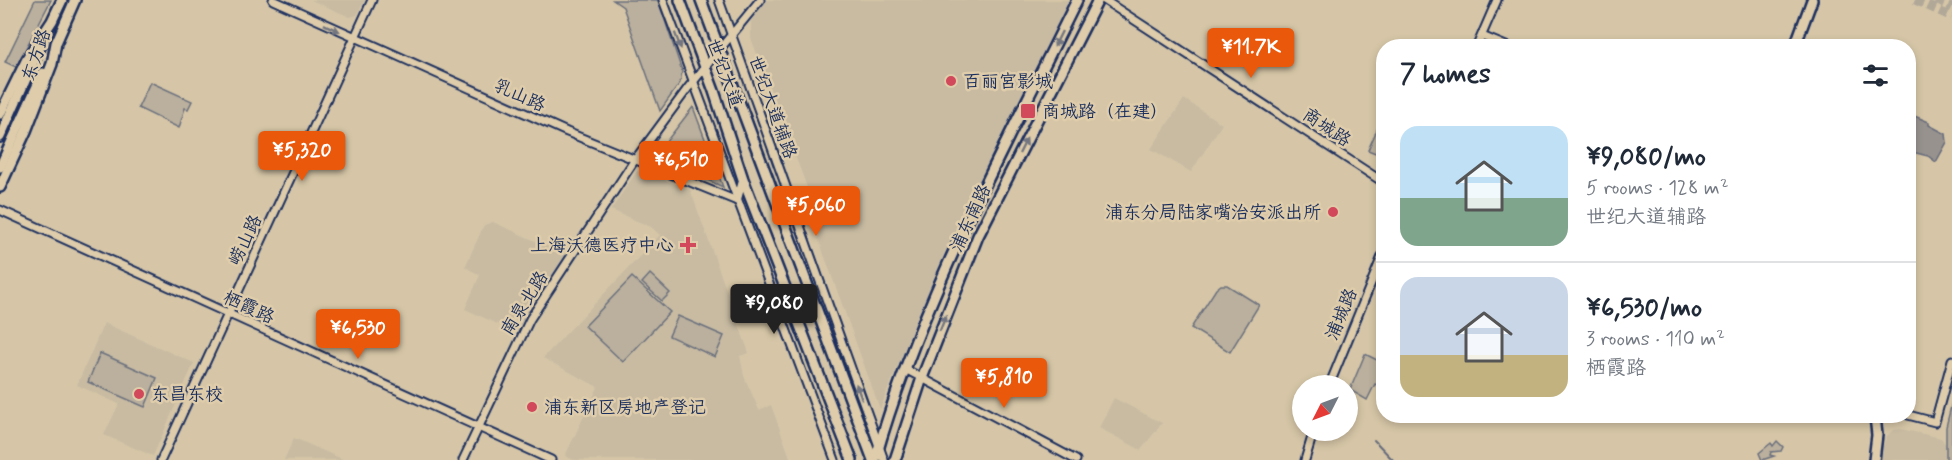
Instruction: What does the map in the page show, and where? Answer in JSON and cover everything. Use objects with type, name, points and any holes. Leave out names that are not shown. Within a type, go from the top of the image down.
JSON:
[{"type":"main road","name":"东方路","points":[[0,114],[27,59],[52,21],[62,0]]},
{"type":"main road","name":"东方路","points":[[0,187],[26,131],[52,64],[56,43],[75,0]]},
{"type":"main road","name":"世纪大道","points":[[680,0],[743,179],[852,460]]},
{"type":"main road","name":"世纪大道","points":[[701,0],[874,460]]},
{"type":"main road","name":"浦东南路","points":[[874,460],[905,369],[964,229],[1077,0]]},
{"type":"main road","name":"浦东南路","points":[[895,460],[922,378],[978,236],[1098,0]]},
{"type":"main road","points":[[1798,39],[1812,0]]},
{"type":"main road","points":[[0,137],[52,21]]},
{"type":"main road","points":[[0,167],[56,43]]},
{"type":"main road","points":[[1874,460],[1877,435],[1876,423]]},
{"type":"street","name":"乳山路","points":[[273,0],[354,39],[634,161],[737,201]]},
{"type":"street","name":"崂山路","points":[[161,460],[372,0]]},
{"type":"street","points":[[663,0],[834,460]]},
{"type":"street","name":"世纪大道辅路","points":[[719,0],[884,460]]},
{"type":"street","name":"南泉北路","points":[[463,460],[530,319],[634,161],[693,81],[760,0]]},
{"type":"street","name":"商城路","points":[[1104,0],[1376,177]]},
{"type":"street","points":[[1480,39],[1497,0]]},
{"type":"street","points":[[1482,36],[1489,39]]},
{"type":"street","points":[[737,201],[743,179]]},
{"type":"street","name":"栖霞路","points":[[0,210],[552,460]]},
{"type":"street","name":"浦城路","points":[[1334,375],[1376,271]]},
{"type":"street","points":[[1916,416],[1935,422],[1952,360]]},
{"type":"street","points":[[905,369],[1076,460]]},
{"type":"street","points":[[1305,460],[1311,441]]},
{"type":"shaded area","points":[[35,0],[51,0],[16,67],[5,62]]},
{"type":"shaded area","points":[[311,0],[365,0],[357,15],[350,17]]},
{"type":"shaded area","points":[[613,0],[658,0],[682,71],[680,83],[660,111],[623,7]]},
{"type":"shaded area","points":[[766,0],[1070,0],[1070,6],[1037,73],[947,246],[880,409],[806,205],[811,198],[751,38],[751,21]]},
{"type":"shaded area","points":[[150,82],[192,101],[188,109],[185,108],[179,128],[138,108]]},
{"type":"shaded area","points":[[1184,99],[1222,124],[1191,172],[1151,149]]},
{"type":"shaded area","points":[[693,107],[723,187],[655,156]]},
{"type":"shaded area","points":[[1916,117],[1929,122],[1929,125],[1946,134],[1947,142],[1936,162],[1928,156],[1916,153]]},
{"type":"shaded area","points":[[1376,132],[1376,153],[1368,150]]},
{"type":"shaded area","points":[[637,171],[690,189],[749,353],[740,356],[744,376],[759,410],[771,405],[791,460],[574,460],[565,456],[598,387],[543,358],[660,235],[651,227],[611,210]]},
{"type":"shaded area","points":[[493,222],[566,255],[515,332],[465,309],[480,275],[465,267],[484,225]]},
{"type":"shaded area","points":[[650,274],[670,293],[662,301],[642,283]]},
{"type":"shaded area","points":[[632,277],[670,312],[623,362],[585,326]]},
{"type":"shaded area","points":[[1221,285],[1227,285],[1259,305],[1230,352],[1191,328],[1216,289]]},
{"type":"shaded area","points":[[678,316],[724,336],[715,357],[669,336]]},
{"type":"shaded area","name":"东昌东校","points":[[104,323],[194,363],[153,456],[104,435],[119,404],[77,385]]},
{"type":"shaded area","points":[[100,353],[157,378],[145,407],[88,382]]},
{"type":"shaded area","points":[[1365,354],[1376,360],[1376,384],[1367,400],[1358,395],[1356,375]]},
{"type":"shaded area","points":[[1114,398],[1162,423],[1141,450],[1099,428]]},
{"type":"shaded area","points":[[1952,402],[1952,460],[1946,460],[1946,427]]},
{"type":"shaded area","points":[[1901,429],[1941,438],[1946,445],[1946,460],[1877,460],[1887,436],[1893,430]]},
{"type":"shaded area","points":[[294,438],[342,459],[284,460]]},
{"type":"shaded area","points":[[1777,441],[1783,447],[1781,451],[1771,452],[1770,455],[1774,456],[1762,460],[1759,453],[1771,443],[1773,446]]},
{"type":"waterway","points":[[1374,440],[1393,460]]},
{"type":"tunnel","points":[[1915,0],[1952,17]]},
{"type":"tunnel","points":[[1936,0],[1952,8]]},
{"type":"place","name":"百丽宫影城","points":[[951,81]]},
{"type":"place","name":"商城路（在建）","points":[[1028,111]]},
{"type":"place","name":"浦东分局陆家嘴治安派出所","points":[[1333,212]]},
{"type":"place","name":"上海沃德医疗中心","points":[[688,245]]},
{"type":"place","name":"东昌东校","points":[[139,394]]},
{"type":"place","name":"浦东新区房地产登记","points":[[532,407]]}]
